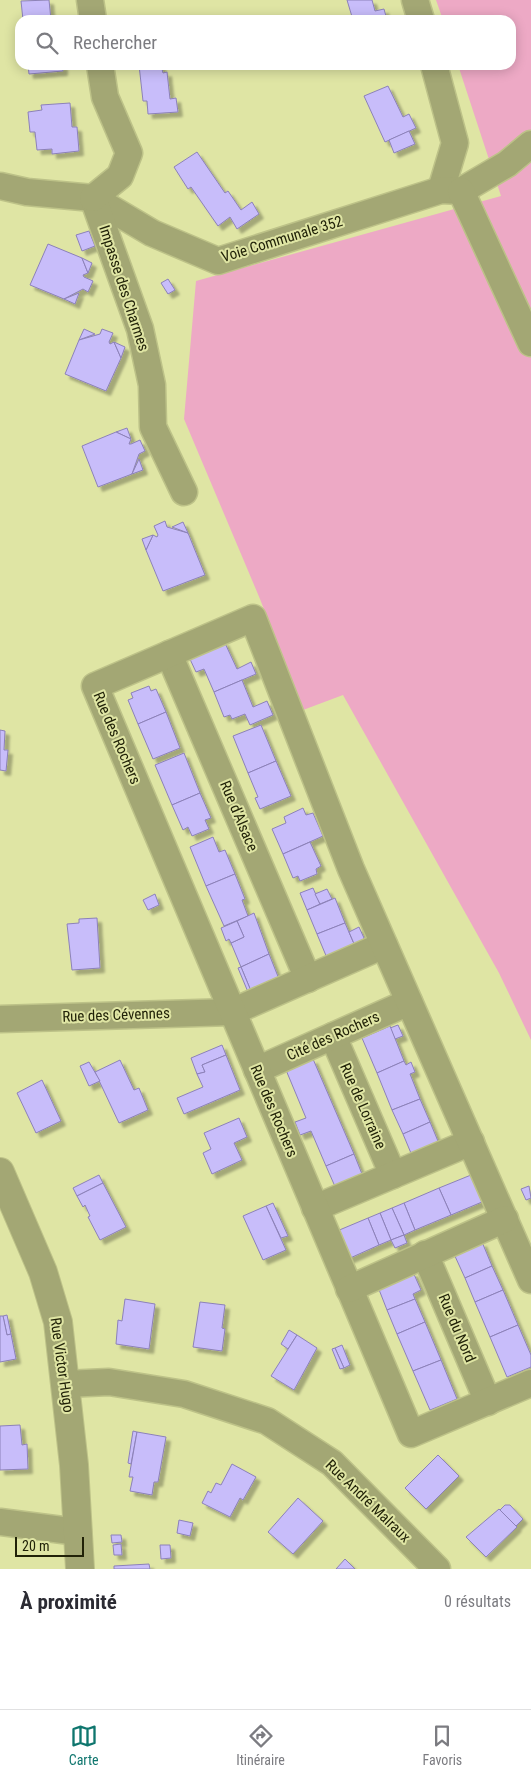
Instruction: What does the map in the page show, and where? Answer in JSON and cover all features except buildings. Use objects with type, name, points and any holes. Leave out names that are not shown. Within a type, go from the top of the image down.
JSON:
[{"type":"street","points":[[90,0],[92,15]]},
{"type":"street","points":[[415,0],[420,15]]},
{"type":"street","points":[[93,198],[120,176],[129,153],[105,97],[101,70]]},
{"type":"street","points":[[435,70],[455,143],[451,190],[531,343]]},
{"type":"street","name":"Voie Communale 352","points":[[0,186],[27,192],[93,198],[152,233],[218,261],[451,190],[507,164],[531,144]]},
{"type":"street","name":"Impasse des Charmes","points":[[93,198],[140,329],[152,385],[153,427],[184,492]]},
{"type":"street","name":"Rue des Rochers","points":[[531,1280],[351,869],[253,618],[95,686],[411,1434],[531,1383]]},
{"type":"street","name":"Rue d'Alsace","points":[[169,654],[308,979]]},
{"type":"street","points":[[232,1012],[384,945]]},
{"type":"street","name":"Cité des Rochers","points":[[257,1070],[410,1002]]},
{"type":"street","name":"Rue des Cévennes","points":[[0,1020],[232,1012]]},
{"type":"street","name":"Rue de Lorraine","points":[[333,1036],[393,1175]]},
{"type":"street","points":[[315,1208],[471,1142]]},
{"type":"street","name":"Rue Victor Hugo","points":[[0,1172],[43,1272],[58,1322],[74,1465],[80,1569]]},
{"type":"street","points":[[349,1289],[505,1219]]},
{"type":"street","name":"Rue du Nord","points":[[425,1254],[488,1402]]},
{"type":"street","name":"Rue André Malraux","points":[[65,1384],[109,1382],[184,1394],[267,1421],[332,1463],[437,1569]]},
{"type":"street","points":[[0,1522],[78,1532]]},
{"type":"shaded area","points":[[436,0],[531,0],[531,1040],[499,973],[343,695],[303,710],[260,599],[184,419],[196,281],[501,196],[460,70],[516,70],[516,15],[441,15]]}]
